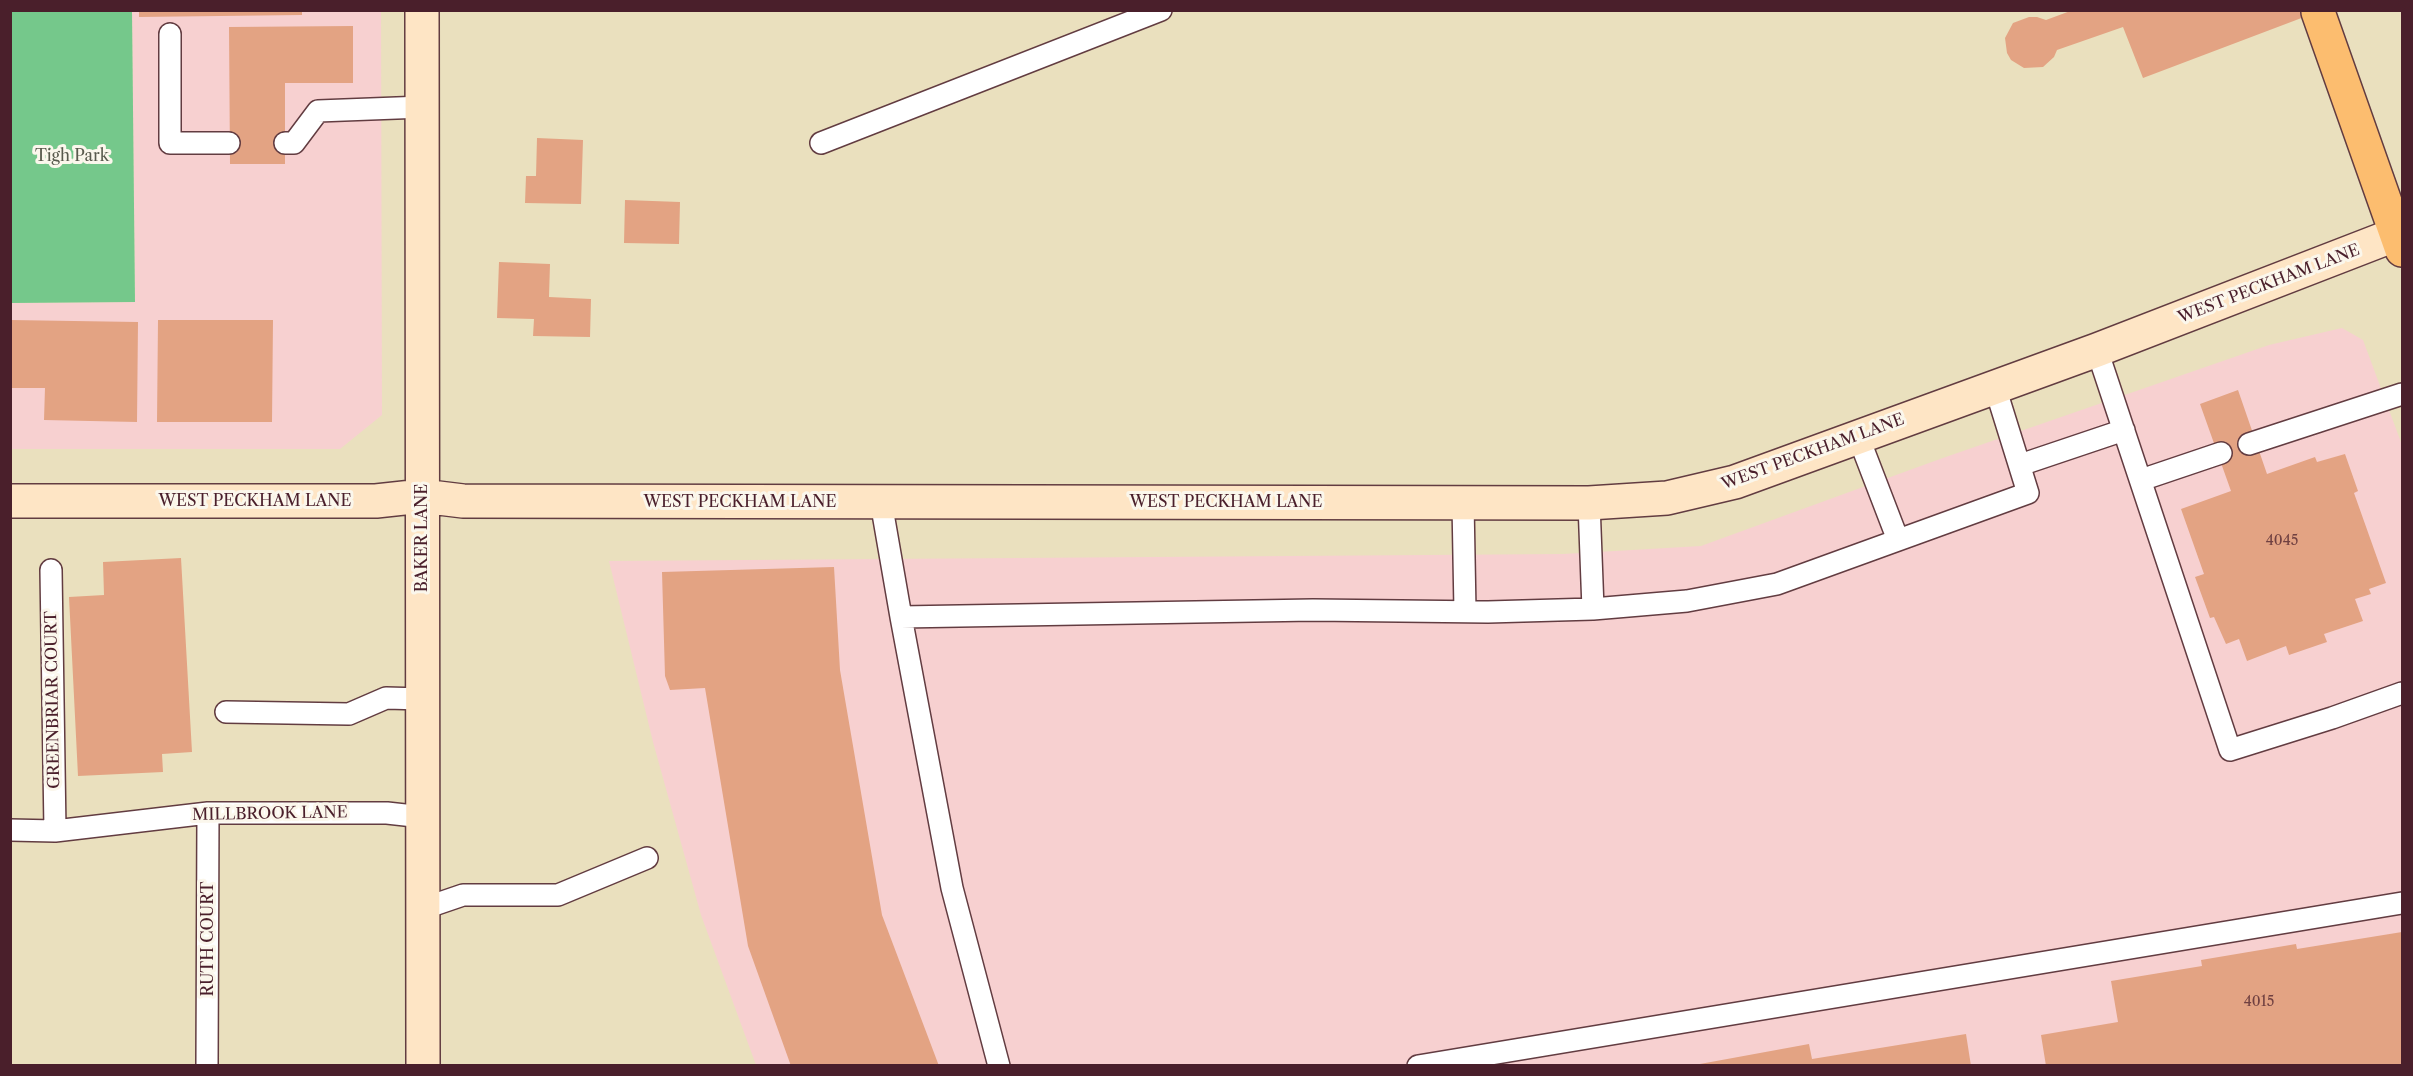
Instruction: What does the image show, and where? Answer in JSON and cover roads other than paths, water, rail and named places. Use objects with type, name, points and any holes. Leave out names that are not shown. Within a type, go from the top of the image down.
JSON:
[{"type":"main road","points":[[2318,12],[2400,239]]},
{"type":"street","name":"BAKER LANE","points":[[422,10],[423,1065]]},
{"type":"street","name":"WEST PECKHAM LANE","points":[[10,501],[376,501],[422,496],[463,501],[1589,503],[1667,498],[1735,482],[2400,239]]},
{"type":"lane","points":[[821,143],[1161,10]]},
{"type":"lane","points":[[170,34],[170,143],[229,143]]},
{"type":"lane","points":[[285,143],[294,143],[318,111],[423,107]]},
{"type":"lane","points":[[2097,350],[2230,750],[2403,693]]},
{"type":"lane","points":[[901,618],[1313,610],[1593,609],[1687,601],[1777,584],[2028,493],[1995,387]]},
{"type":"lane","points":[[2249,444],[2403,394]]},
{"type":"lane","points":[[2019,465],[2124,430]]},
{"type":"lane","points":[[1858,436],[1898,540]]},
{"type":"lane","points":[[2141,480],[2221,453]]},
{"type":"lane","points":[[881,502],[952,888],[999,1065]]},
{"type":"lane","points":[[1462,503],[1465,611]]},
{"type":"lane","points":[[1589,503],[1593,609]]},
{"type":"lane","name":"GREENBRIAR COURT","points":[[51,570],[55,831]]},
{"type":"lane","points":[[226,712],[349,714],[386,698],[423,699]]},
{"type":"lane","name":"MILLBROOK LANE","points":[[10,830],[55,831],[208,813],[387,813],[423,816]]},
{"type":"lane","name":"RUTH COURT","points":[[207,1065],[208,813]]},
{"type":"lane","points":[[422,909],[463,895],[558,894],[647,858]]},
{"type":"lane","points":[[1419,1065],[2403,903]]},
{"type":"park label","name":"Tigh Park","points":[[72,156]]}]
